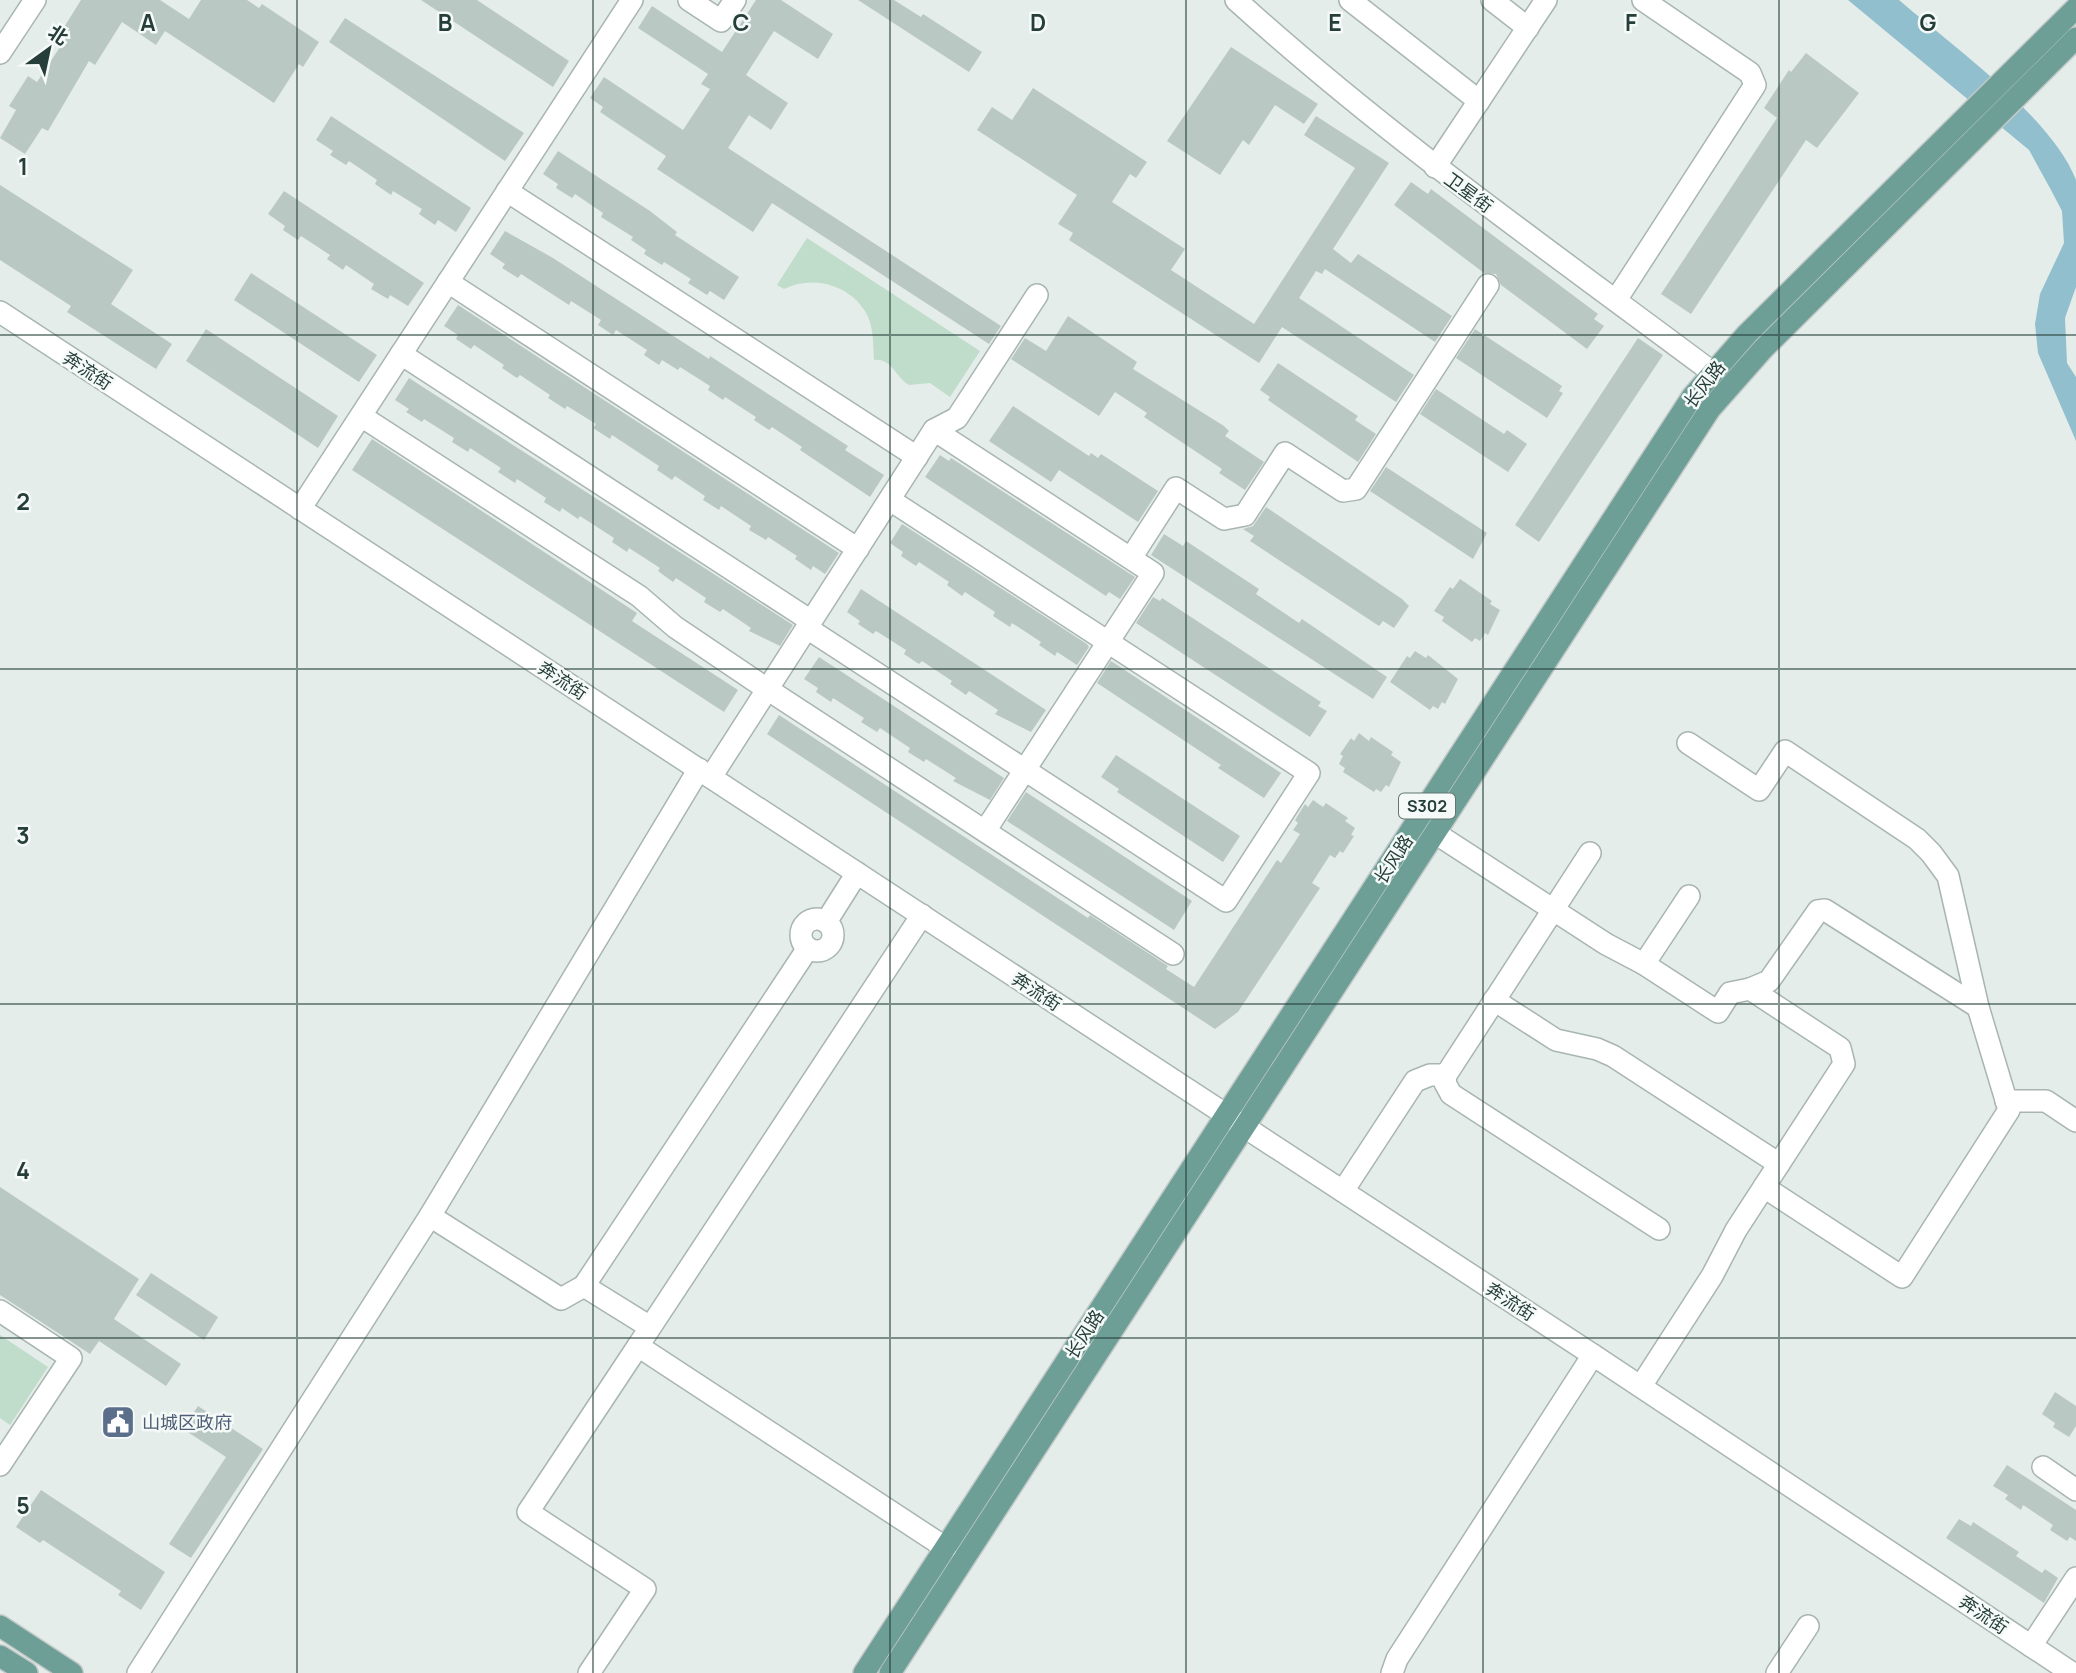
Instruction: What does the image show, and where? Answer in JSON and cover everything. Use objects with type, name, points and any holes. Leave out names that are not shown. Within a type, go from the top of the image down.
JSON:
[{"type":"main road","name":"长风路","points":[[890,1673],[1692,397],[1712,372],[2076,8]]},
{"type":"main road","name":"长风路","points":[[864,1673],[1236,1121],[1435,833],[1723,392],[2076,38]]},
{"type":"main road","points":[[0,1626],[72,1673]]},
{"type":"main road","points":[[0,1656],[27,1673]]},
{"type":"street","points":[[0,53],[34,0]]},
{"type":"street","points":[[300,509],[632,0]]},
{"type":"street","points":[[689,0],[721,21],[735,0]]},
{"type":"street","name":"卫星街","points":[[1236,0],[1311,67],[1435,167],[1712,372]]},
{"type":"street","points":[[1350,0],[1479,101]]},
{"type":"street","points":[[1492,0],[1528,28]]},
{"type":"street","points":[[1435,167],[1546,0]]},
{"type":"street","points":[[1616,300],[1755,85],[1749,73],[1643,0]]},
{"type":"street","points":[[508,191],[917,457]]},
{"type":"street","points":[[448,282],[858,549]]},
{"type":"street","points":[[1131,558],[1176,488],[1224,519],[1245,514],[1285,453],[1343,491],[1356,489],[1488,285]]},
{"type":"street","points":[[138,1673],[430,1216],[705,773],[767,690],[934,430],[957,418],[1037,295]]},
{"type":"street","name":"奔流街","points":[[0,312],[1641,1386],[2068,1672]]},
{"type":"street","points":[[401,354],[1226,901],[1310,773],[890,499]]},
{"type":"street","points":[[361,416],[639,596],[674,627],[767,690],[1173,954]]},
{"type":"street","points":[[934,430],[1153,573],[985,831]]},
{"type":"street","points":[[1688,743],[1759,790],[1785,751],[1917,839],[1931,853],[1948,876],[1978,1007],[2010,1110],[1902,1276],[1764,1187]]},
{"type":"street","points":[[1435,833],[1606,944],[1644,964],[1718,1012],[1730,993],[1769,981],[1818,911],[1825,909],[1978,1007]]},
{"type":"street","points":[[1590,853],[1446,1074],[1445,1083],[1451,1094],[1659,1229]]},
{"type":"street","points":[[430,1216],[561,1300],[584,1286],[808,948],[801,936],[805,925],[816,919],[825,922],[858,873]]},
{"type":"street","points":[[1644,964],[1689,896]]},
{"type":"street","points":[[589,1673],[645,1589],[528,1512],[922,915]]},
{"type":"street","points":[[1641,1386],[1844,1064],[1840,1048],[1750,989]]},
{"type":"street","points":[[1494,1000],[1556,1040],[1597,1049],[1613,1056],[1779,1164]]},
{"type":"street","points":[[1343,1191],[1415,1081],[1430,1075],[1446,1074]]},
{"type":"street","points":[[2006,1101],[2046,1101],[2076,1121]]},
{"type":"street","points":[[584,1286],[650,1327]]},
{"type":"street","points":[[0,1311],[71,1358],[2,1458]]},
{"type":"street","points":[[638,1346],[946,1548]]},
{"type":"street","points":[[1392,1673],[1397,1659],[1593,1355]]},
{"type":"street","points":[[2043,1467],[2076,1490]]},
{"type":"street","points":[[2031,1646],[2076,1578]]},
{"type":"street","points":[[1785,1670],[1808,1626]]},
{"type":"green space","points":[[807,238],[980,351],[950,397],[930,383],[909,385],[890,365],[874,360],[868,316],[849,294],[839,288],[817,283],[784,289],[777,285]]},
{"type":"green space","points":[[0,1335],[48,1367],[10,1425],[0,1418]]},
{"type":"water","points":[[1848,0],[1899,0],[1998,83],[2046,132],[2064,156],[2076,180],[2076,287],[2065,318],[2067,363],[2076,377],[2076,441],[2038,353],[2035,324],[2040,294],[2064,243],[2062,211],[2029,150]]},
{"type":"building","points":[[81,0],[160,0],[189,19],[201,0],[247,0],[259,8],[262,4],[319,42],[303,67],[299,64],[274,103],[165,31],[156,45],[122,22],[95,65],[89,61],[48,131],[42,128],[25,154],[0,138],[16,110],[9,106],[28,76],[37,82],[62,44],[56,40]]},
{"type":"building","points":[[421,0],[477,0],[569,61],[553,87]]},
{"type":"building","points":[[756,0],[781,0],[833,34],[818,59],[774,31],[746,75],[788,103],[771,130],[749,115],[728,148],[1001,326],[989,344],[772,203],[753,232],[657,169],[666,156],[600,112],[603,107],[590,98],[604,77],[683,130],[710,89],[701,84],[708,74],[638,28],[652,6],[722,52]]},
{"type":"building","points":[[858,0],[894,0],[921,17],[923,14],[982,52],[969,72]]},
{"type":"building","points":[[345,18],[524,133],[505,161],[329,42]]},
{"type":"building","points":[[1231,47],[1318,104],[1304,124],[1275,105],[1249,145],[1243,140],[1220,175],[1167,141]]},
{"type":"building","points":[[1806,53],[1859,93],[1817,148],[1806,140],[1691,314],[1661,294],[1777,118],[1764,108],[1789,70],[1791,72]]},
{"type":"building","points":[[1033,88],[1147,162],[1136,178],[1130,174],[1112,202],[1185,249],[1171,270],[1254,324],[1355,168],[1304,135],[1316,116],[1389,163],[1333,249],[1351,263],[1358,254],[1452,316],[1435,342],[1325,269],[1322,274],[1316,271],[1299,298],[1414,375],[1396,402],[1282,327],[1259,363],[1069,240],[1073,233],[1058,224],[1077,195],[977,130],[992,107],[1012,120]]},
{"type":"building","points":[[331,116],[471,208],[456,232],[438,220],[435,225],[419,214],[422,209],[393,191],[391,195],[375,184],[377,180],[349,161],[346,165],[330,155],[333,151],[316,140]]},
{"type":"building","points":[[558,151],[650,211],[677,232],[675,235],[739,277],[724,300],[710,291],[707,295],[688,283],[691,279],[664,262],[662,265],[644,254],[646,250],[631,240],[633,237],[601,217],[603,213],[575,194],[572,198],[556,188],[558,184],[543,174]]},
{"type":"building","points":[[1411,182],[1428,194],[1431,189],[1598,314],[1594,319],[1604,326],[1587,349],[1501,285],[1496,274],[1484,273],[1394,205]]},
{"type":"building","points":[[0,185],[133,270],[111,304],[172,344],[156,369],[67,312],[71,306],[0,260]]},
{"type":"building","points":[[284,191],[424,283],[408,306],[390,295],[388,299],[371,289],[374,284],[346,265],[343,270],[327,259],[330,255],[301,236],[298,240],[283,230],[285,226],[268,214]]},
{"type":"building","points":[[505,231],[553,258],[709,359],[710,356],[848,446],[845,450],[884,475],[870,497],[800,450],[802,447],[772,427],[769,430],[754,420],[756,417],[725,397],[723,400],[708,390],[710,386],[680,367],[678,370],[662,360],[659,365],[644,355],[647,350],[616,330],[613,335],[598,325],[601,320],[571,301],[569,305],[521,274],[518,278],[502,268],[505,264],[490,254]]},
{"type":"building","points":[[251,273],[377,355],[359,382],[234,300]]},
{"type":"building","points":[[458,305],[839,553],[825,574],[813,566],[811,570],[795,559],[797,556],[768,537],[766,540],[749,530],[751,526],[721,506],[719,510],[703,500],[705,496],[675,476],[672,480],[657,470],[659,466],[612,435],[610,439],[593,428],[596,424],[567,406],[565,409],[548,398],[550,395],[520,375],[517,378],[502,368],[504,365],[474,345],[471,349],[456,339],[458,335],[444,326]]},
{"type":"building","points":[[1068,316],[1137,362],[1133,369],[1224,426],[1229,431],[1225,436],[1264,462],[1245,490],[1219,473],[1222,469],[1144,417],[1147,413],[1115,392],[1099,416],[1011,359],[1025,338],[1046,351]]},
{"type":"building","points":[[206,329],[338,416],[318,448],[186,361]]},
{"type":"building","points":[[1475,329],[1562,386],[1559,391],[1563,393],[1547,418],[1456,358]]},
{"type":"building","points":[[1638,338],[1663,355],[1539,542],[1515,525]]},
{"type":"building","points":[[1278,363],[1358,416],[1355,420],[1376,434],[1358,462],[1268,400],[1270,397],[1260,390]]},
{"type":"building","points":[[409,378],[793,625],[780,646],[749,631],[751,628],[723,609],[720,612],[704,602],[706,598],[676,578],[673,582],[658,571],[660,568],[629,548],[627,552],[612,542],[614,538],[580,516],[578,519],[562,508],[560,512],[544,502],[546,498],[517,479],[515,483],[498,472],[501,468],[470,448],[468,452],[452,442],[454,438],[424,419],[422,422],[406,412],[409,409],[395,400]]},
{"type":"building","points":[[1436,389],[1504,434],[1507,430],[1527,444],[1508,472],[1420,414]]},
{"type":"building","points":[[1013,406],[1089,456],[1091,453],[1098,458],[1101,454],[1158,491],[1138,522],[1059,470],[1051,482],[989,441]]},
{"type":"building","points":[[372,439],[637,613],[632,621],[738,690],[724,712],[352,470]]},
{"type":"building","points":[[940,455],[949,461],[951,458],[1135,577],[1120,599],[1109,592],[1106,596],[925,477]]},
{"type":"building","points":[[1386,467],[1487,533],[1473,559],[1370,491]]},
{"type":"building","points":[[1266,507],[1402,599],[1409,606],[1394,628],[1383,621],[1379,626],[1250,541],[1254,536],[1243,529],[1253,526]]},
{"type":"building","points":[[902,524],[1087,644],[1089,647],[1077,665],[1057,652],[1055,656],[1039,645],[1041,642],[1012,623],[1010,627],[993,616],[995,612],[965,592],[962,596],[947,585],[949,582],[919,562],[916,566],[901,556],[903,552],[890,543]]},
{"type":"building","points":[[1164,534],[1183,546],[1186,541],[1259,589],[1256,594],[1299,623],[1302,619],[1387,677],[1373,699],[1151,555]]},
{"type":"building","points":[[1460,579],[1492,601],[1490,604],[1500,610],[1488,635],[1485,633],[1480,641],[1475,638],[1472,642],[1442,621],[1444,617],[1434,611],[1450,587],[1453,589]]},
{"type":"building","points":[[861,589],[1046,710],[1031,732],[995,714],[998,710],[969,691],[966,695],[950,684],[952,681],[922,661],[919,664],[904,654],[906,650],[876,631],[873,634],[858,624],[860,621],[847,612]]},
{"type":"building","points":[[1153,597],[1160,601],[1162,598],[1321,702],[1318,706],[1327,711],[1310,737],[1136,623]]},
{"type":"building","points":[[1415,651],[1426,658],[1428,655],[1458,679],[1445,704],[1442,702],[1438,709],[1433,706],[1430,710],[1390,682],[1407,656],[1410,658]]},
{"type":"building","points":[[819,657],[1004,778],[990,800],[953,781],[956,778],[926,759],[924,762],[908,752],[910,748],[880,728],[877,732],[861,722],[864,718],[833,698],[831,702],[816,692],[818,688],[804,679]]},
{"type":"building","points":[[1111,661],[1281,773],[1264,798],[1218,768],[1221,765],[1097,683]]},
{"type":"building","points":[[779,715],[1088,918],[1090,915],[1168,966],[1166,969],[1194,987],[1277,860],[1281,863],[1300,834],[1293,830],[1298,823],[1295,820],[1305,804],[1308,807],[1313,800],[1323,807],[1326,803],[1348,818],[1345,821],[1355,828],[1351,835],[1354,836],[1343,853],[1340,851],[1335,858],[1330,855],[1312,883],[1320,888],[1238,1012],[1215,1029],[767,734]]},
{"type":"building","points":[[1359,733],[1369,741],[1371,737],[1393,752],[1391,755],[1401,762],[1389,787],[1386,785],[1381,792],[1376,789],[1374,792],[1343,772],[1345,768],[1339,764],[1343,756],[1340,754],[1351,738],[1354,741]]},
{"type":"building","points":[[1116,755],[1240,836],[1223,862],[1117,792],[1119,789],[1101,777]]},
{"type":"building","points":[[1026,792],[1192,901],[1174,930],[1007,821]]},
{"type":"building","points":[[0,1187],[139,1279],[114,1319],[181,1364],[166,1386],[99,1341],[90,1354],[0,1295]]},
{"type":"building","points":[[151,1273],[218,1317],[204,1340],[136,1295]]},
{"type":"building","points":[[2055,1392],[2076,1406],[2076,1426],[2069,1437],[2053,1427],[2055,1423],[2042,1414]]},
{"type":"building","points":[[198,1406],[263,1449],[191,1558],[169,1544],[226,1457],[183,1429]]},
{"type":"building","points":[[2007,1465],[2076,1510],[2076,1541],[2070,1537],[2067,1541],[2050,1530],[2053,1525],[2023,1505],[2021,1510],[2005,1499],[2008,1495],[1993,1486]]},
{"type":"building","points":[[41,1490],[165,1572],[141,1610],[118,1595],[121,1591],[43,1540],[40,1543],[16,1527]]},
{"type":"building","points":[[1959,1519],[1971,1526],[1973,1522],[2019,1552],[2016,1556],[2042,1573],[2045,1569],[2058,1578],[2044,1603],[1946,1538]]},
{"type":"place","name":"山城区政府","points":[[118,1422]]}]
